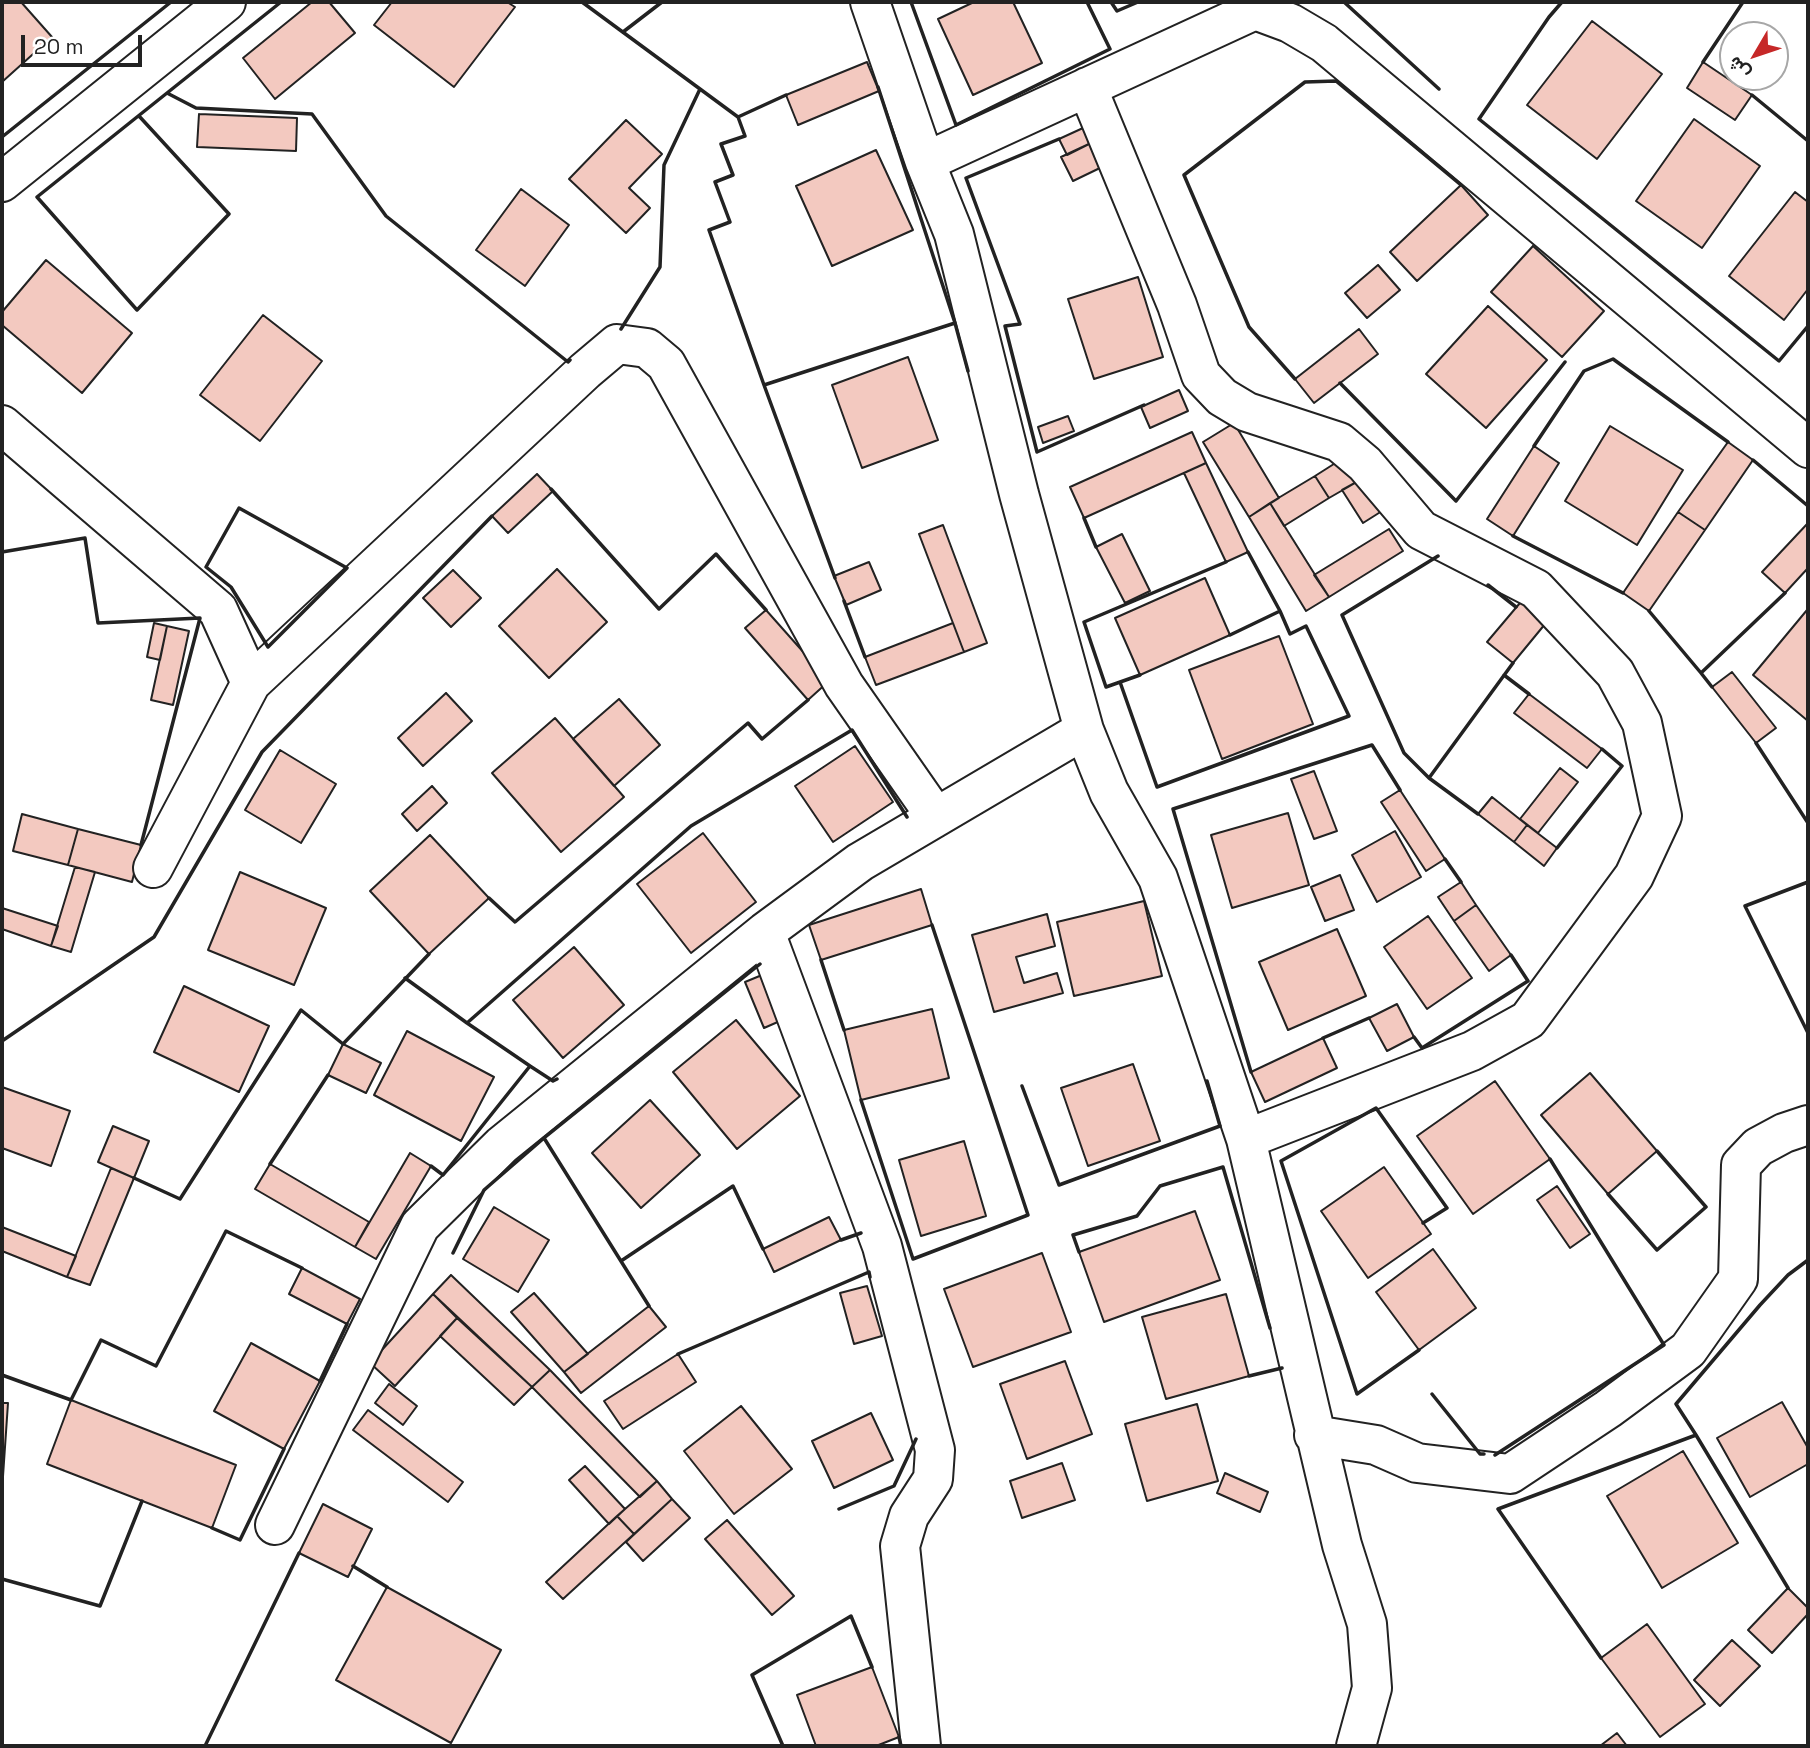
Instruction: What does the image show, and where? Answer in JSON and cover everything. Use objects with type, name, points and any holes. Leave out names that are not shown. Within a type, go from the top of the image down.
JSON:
[{"type":"street","points":[[2,182],[226,2]]},
{"type":"street","points":[[870,2],[925,162],[954,234],[1019,494],[1084,730],[1110,792],[1166,898],[1246,1139],[1314,1435],[1342,1545],[1367,1624],[1372,1688],[1356,1746]]},
{"type":"street","points":[[925,162],[1255,10],[1290,23],[1324,43],[1808,448]]},
{"type":"street","points":[[1087,87],[1177,305],[1201,374],[1222,397],[1247,412],[1339,442],[1365,464],[1421,530],[1536,589],[1615,673],[1642,723],[1662,816],[1634,876],[1528,1020],[1472,1051],[1246,1139]]},
{"type":"street","points":[[153,868],[251,683],[617,344],[648,348],[666,363],[844,685],[936,817]]},
{"type":"street","points":[[2,425],[218,610],[251,683]]},
{"type":"street","points":[[275,1525],[420,1226],[502,1145],[765,932],[860,862],[1084,730]]},
{"type":"street","points":[[765,932],[882,1246],[935,1450],[933,1479],[909,1516],[900,1546],[921,1746]]},
{"type":"street","points":[[1314,1435],[1376,1445],[1417,1463],[1510,1474],[1608,1409],[1688,1350],[1738,1279],[1741,1165],[1758,1147],[1784,1133],[1808,1125]]},
{"type":"building","points":[[2,2],[21,2],[52,37],[2,82]]},
{"type":"building","points":[[312,2],[329,2],[355,33],[275,99],[243,58]]},
{"type":"building","points":[[392,2],[507,2],[515,7],[454,87],[374,25]]},
{"type":"building","points":[[974,2],[1013,2],[1042,63],[973,95],[938,19]]},
{"type":"building","points":[[1592,21],[1662,74],[1597,159],[1527,105]]},
{"type":"building","points":[[867,62],[879,91],[798,125],[786,95]]},
{"type":"building","points":[[1703,62],[1719,73],[1719,91],[1746,91],[1752,95],[1735,120],[1687,88]]},
{"type":"building","points":[[199,114],[297,118],[296,151],[197,147]]},
{"type":"building","points":[[1694,119],[1760,166],[1702,248],[1636,201]]},
{"type":"building","points":[[626,120],[662,154],[629,188],[650,208],[626,233],[569,179]]},
{"type":"building","points":[[1083,128],[1091,143],[1067,155],[1059,139]]},
{"type":"building","points":[[1091,143],[1102,167],[1073,181],[1061,157]]},
{"type":"building","points":[[876,150],[913,230],[832,266],[796,186]]},
{"type":"building","points":[[1461,185],[1488,215],[1417,281],[1390,252]]},
{"type":"building","points":[[521,189],[569,225],[525,286],[476,250]]},
{"type":"building","points":[[1795,192],[1808,202],[1808,289],[1784,320],[1729,276]]},
{"type":"building","points":[[1533,246],[1604,311],[1562,357],[1491,292]]},
{"type":"building","points":[[46,260],[132,333],[82,393],[2,325],[2,312]]},
{"type":"building","points":[[1378,265],[1400,290],[1367,318],[1345,293]]},
{"type":"building","points":[[1138,277],[1163,357],[1094,379],[1068,299]]},
{"type":"building","points":[[1488,306],[1547,360],[1486,428],[1426,374]]},
{"type":"building","points":[[263,315],[322,361],[260,441],[200,395]]},
{"type":"building","points":[[1359,329],[1378,354],[1314,403],[1295,379]]},
{"type":"building","points":[[908,357],[938,440],[862,468],[832,385]]},
{"type":"building","points":[[1179,390],[1188,411],[1150,428],[1141,407]]},
{"type":"building","points":[[1068,416],[1074,431],[1043,443],[1038,427]]},
{"type":"building","points":[[1234,423],[1279,498],[1249,517],[1203,442]]},
{"type":"building","points":[[1610,426],[1683,470],[1637,545],[1565,501]]},
{"type":"building","points":[[1192,432],[1206,463],[1084,518],[1070,487]]},
{"type":"building","points":[[1728,442],[1753,460],[1705,530],[1678,512]]},
{"type":"building","points":[[1534,446],[1559,463],[1513,536],[1487,519]]},
{"type":"building","points":[[1348,455],[1362,479],[1329,498],[1315,476]]},
{"type":"building","points":[[1206,463],[1248,552],[1226,562],[1184,473]]},
{"type":"building","points":[[537,474],[553,491],[508,533],[492,516]]},
{"type":"building","points":[[1315,476],[1329,498],[1284,526],[1270,503]]},
{"type":"building","points":[[1362,479],[1382,511],[1363,523],[1342,490]]},
{"type":"building","points":[[1270,503],[1329,597],[1306,611],[1249,517]]},
{"type":"building","points":[[1678,512],[1705,530],[1649,611],[1623,593]]},
{"type":"building","points":[[1808,523],[1808,568],[1785,593],[1762,572]]},
{"type":"building","points":[[943,525],[987,643],[964,652],[919,534]]},
{"type":"building","points":[[1389,529],[1403,551],[1329,597],[1314,575]]},
{"type":"building","points":[[1122,534],[1150,591],[1125,603],[1096,547]]},
{"type":"building","points":[[869,562],[881,590],[846,605],[834,576]]},
{"type":"building","points":[[557,569],[607,622],[549,678],[499,626]]},
{"type":"building","points":[[453,570],[481,598],[451,627],[423,598]]},
{"type":"building","points":[[1205,578],[1230,635],[1140,675],[1115,618]]},
{"type":"building","points":[[1525,597],[1550,618],[1513,663],[1487,642]]},
{"type":"building","points":[[766,610],[829,681],[808,700],[745,628]]},
{"type":"building","points":[[1808,610],[1808,721],[1753,675]]},
{"type":"building","points":[[154,623],[167,626],[160,660],[147,657]]},
{"type":"building","points":[[953,623],[964,652],[876,685],[865,657]]},
{"type":"building","points":[[167,626],[189,631],[173,705],[151,700]]},
{"type":"building","points":[[1279,636],[1313,724],[1222,759],[1189,670]]},
{"type":"building","points":[[1732,672],[1776,728],[1756,743],[1712,687]]},
{"type":"building","points":[[446,693],[472,721],[423,766],[398,738]]},
{"type":"building","points":[[1529,694],[1602,749],[1587,768],[1514,713]]},
{"type":"building","points":[[619,699],[660,745],[614,786],[573,739]]},
{"type":"building","points":[[555,718],[624,797],[561,852],[492,773]]},
{"type":"building","points":[[855,746],[893,802],[833,842],[795,786]]},
{"type":"building","points":[[280,750],[336,784],[301,843],[245,810]]},
{"type":"building","points":[[1560,768],[1578,782],[1538,833],[1520,819]]},
{"type":"building","points":[[1314,771],[1337,831],[1314,839],[1291,779]]},
{"type":"building","points":[[432,786],[447,803],[417,831],[402,814]]},
{"type":"building","points":[[1400,790],[1445,859],[1426,871],[1381,802]]},
{"type":"building","points":[[1492,797],[1527,825],[1514,842],[1478,814]]},
{"type":"building","points":[[1288,813],[1309,885],[1232,908],[1211,835]]},
{"type":"building","points":[[22,814],[78,829],[68,865],[13,851]]},
{"type":"building","points":[[1527,825],[1557,848],[1544,866],[1514,842]]},
{"type":"building","points":[[78,829],[141,845],[132,882],[68,865]]},
{"type":"building","points":[[1395,831],[1421,877],[1377,902],[1352,855]]},
{"type":"building","points":[[703,833],[756,902],[691,953],[637,884]]},
{"type":"building","points":[[430,835],[489,898],[429,954],[370,891]]},
{"type":"building","points":[[75,867],[95,872],[71,952],[51,946]]},
{"type":"building","points":[[240,872],[326,908],[294,985],[208,950]]},
{"type":"building","points":[[1340,875],[1354,910],[1325,921],[1311,887]]},
{"type":"building","points":[[1461,882],[1476,905],[1454,921],[1438,897]]},
{"type":"building","points":[[921,889],[932,925],[821,960],[809,925]]},
{"type":"building","points":[[1144,901],[1162,976],[1074,996],[1057,922]]},
{"type":"building","points":[[1476,905],[1511,955],[1489,971],[1454,921]]},
{"type":"building","points":[[2,908],[58,926],[51,946],[2,929]]},
{"type":"building","points":[[1047,914],[1055,946],[1016,957],[1024,983],[1057,973],[1063,993],[994,1012],[972,935]]},
{"type":"building","points":[[1428,916],[1472,978],[1427,1009],[1384,947]]},
{"type":"building","points":[[1337,929],[1366,996],[1288,1030],[1259,962]]},
{"type":"building","points":[[574,947],[624,1005],[563,1058],[513,1000]]},
{"type":"building","points":[[762,975],[780,1021],[764,1028],[745,982]]},
{"type":"building","points":[[184,986],[269,1026],[239,1092],[154,1052]]},
{"type":"building","points":[[1397,1004],[1414,1037],[1387,1051],[1369,1018]]},
{"type":"building","points":[[932,1009],[949,1078],[861,1100],[844,1030]]},
{"type":"building","points":[[736,1020],[800,1096],[737,1149],[673,1072]]},
{"type":"building","points":[[407,1031],[494,1077],[461,1141],[374,1095]]},
{"type":"building","points":[[1323,1038],[1337,1068],[1265,1102],[1251,1072]]},
{"type":"building","points":[[343,1044],[381,1063],[366,1093],[328,1075]]},
{"type":"building","points":[[1133,1064],[1160,1141],[1088,1166],[1061,1088]]},
{"type":"building","points":[[1590,1073],[1657,1151],[1608,1194],[1541,1115]]},
{"type":"building","points":[[1495,1081],[1550,1159],[1473,1214],[1417,1136]]},
{"type":"building","points":[[2,1087],[70,1111],[51,1166],[2,1148]]},
{"type":"building","points":[[650,1100],[700,1155],[641,1208],[592,1153]]},
{"type":"building","points":[[113,1126],[149,1141],[134,1178],[98,1162]]},
{"type":"building","points":[[964,1141],[986,1216],[921,1236],[899,1160]]},
{"type":"building","points":[[410,1153],[431,1166],[376,1259],[355,1247]]},
{"type":"building","points":[[270,1164],[369,1222],[355,1247],[255,1189]]},
{"type":"building","points":[[1384,1167],[1431,1234],[1368,1278],[1321,1211]]},
{"type":"building","points":[[111,1168],[134,1178],[90,1285],[67,1277]]},
{"type":"building","points":[[1557,1186],[1590,1234],[1570,1248],[1537,1200]]},
{"type":"building","points":[[494,1207],[549,1240],[518,1292],[463,1259]]},
{"type":"building","points":[[1195,1211],[1220,1280],[1104,1322],[1079,1252]]},
{"type":"building","points":[[829,1217],[841,1240],[774,1272],[763,1249]]},
{"type":"building","points":[[2,1227],[76,1256],[67,1277],[2,1251]]},
{"type":"building","points":[[1433,1249],[1476,1308],[1419,1350],[1376,1292]]},
{"type":"building","points":[[1042,1253],[1071,1332],[973,1367],[944,1289]]},
{"type":"building","points":[[302,1268],[360,1299],[347,1324],[289,1294]]},
{"type":"building","points":[[451,1275],[550,1370],[532,1387],[433,1294]]},
{"type":"building","points":[[867,1286],[882,1336],[854,1344],[840,1293]]},
{"type":"building","points":[[534,1293],[588,1354],[564,1372],[511,1312]]},
{"type":"building","points":[[433,1294],[457,1318],[395,1386],[370,1363]]},
{"type":"building","points":[[1226,1294],[1249,1376],[1166,1399],[1142,1317]]},
{"type":"building","points":[[649,1306],[666,1327],[581,1393],[564,1372]]},
{"type":"building","points":[[457,1318],[532,1387],[514,1405],[440,1336]]},
{"type":"building","points":[[251,1343],[320,1381],[284,1449],[214,1411]]},
{"type":"building","points":[[678,1354],[696,1382],[623,1429],[604,1401]]},
{"type":"building","points":[[1065,1361],[1092,1434],[1027,1459],[1000,1384]]},
{"type":"building","points":[[550,1370],[657,1481],[640,1497],[532,1387]]},
{"type":"building","points":[[389,1384],[417,1406],[403,1425],[375,1403]]},
{"type":"building","points":[[71,1400],[236,1465],[212,1528],[47,1464]]},
{"type":"building","points":[[1782,1402],[1808,1448],[1808,1464],[1750,1497],[1717,1438]]},
{"type":"building","points":[[2,1403],[8,1403],[2,1491]]},
{"type":"building","points":[[1197,1404],[1218,1481],[1147,1501],[1125,1424]]},
{"type":"building","points":[[741,1406],[792,1469],[734,1514],[684,1451]]},
{"type":"building","points":[[368,1410],[463,1482],[448,1502],[353,1430]]},
{"type":"building","points":[[871,1413],[893,1460],[834,1488],[812,1441]]},
{"type":"building","points":[[1683,1451],[1738,1543],[1662,1588],[1607,1496]]},
{"type":"building","points":[[1062,1463],[1075,1500],[1022,1518],[1010,1481]]},
{"type":"building","points":[[585,1466],[625,1509],[609,1524],[569,1480]]},
{"type":"building","points":[[1225,1473],[1268,1492],[1260,1512],[1217,1493]]},
{"type":"building","points":[[657,1481],[672,1499],[634,1534],[617,1516]]},
{"type":"building","points":[[672,1499],[690,1518],[643,1561],[626,1542]]},
{"type":"building","points":[[323,1504],[372,1529],[348,1577],[299,1553]]},
{"type":"building","points":[[617,1516],[634,1534],[563,1599],[546,1582]]},
{"type":"building","points":[[727,1520],[794,1596],[772,1615],[705,1539]]},
{"type":"building","points":[[387,1587],[501,1650],[451,1743],[336,1680]]},
{"type":"building","points":[[1788,1588],[1808,1608],[1808,1614],[1772,1653],[1748,1630]]},
{"type":"building","points":[[1647,1624],[1705,1704],[1660,1737],[1601,1658]]},
{"type":"building","points":[[1732,1640],[1760,1666],[1720,1706],[1694,1680]]},
{"type":"building","points":[[872,1667],[899,1737],[876,1746],[816,1746],[797,1695]]},
{"type":"building","points":[[1617,1733],[1627,1746],[1600,1746]]},
{"type":"wall","points":[[2,137],[171,2]]},
{"type":"wall","points":[[281,2],[167,93],[196,108],[312,114],[386,216],[568,362],[570,360]]},
{"type":"wall","points":[[582,2],[738,117]]},
{"type":"wall","points":[[623,32],[662,2]]},
{"type":"wall","points":[[911,2],[956,125],[1110,49],[1087,2]]},
{"type":"wall","points":[[1111,2],[1117,11],[1138,2]]},
{"type":"wall","points":[[1344,2],[1439,89]]},
{"type":"wall","points":[[1562,2],[1479,119],[1779,361],[1808,326]]},
{"type":"wall","points":[[1703,62],[1743,2]]},
{"type":"wall","points":[[1295,379],[1249,327],[1184,175],[1305,82],[1336,81],[1461,185]]},
{"type":"wall","points":[[878,87],[955,323]]},
{"type":"wall","points":[[621,329],[660,267],[664,165],[700,89]]},
{"type":"wall","points":[[139,116],[229,214],[137,310],[37,197],[167,93]]},
{"type":"wall","points":[[764,385],[709,230],[730,222],[715,182],[733,175],[721,144],[745,136],[738,117],[786,95]]},
{"type":"wall","points":[[1752,95],[1808,141]]},
{"type":"wall","points":[[1059,139],[966,178],[1020,324],[1005,326],[1037,452],[1144,405]]},
{"type":"wall","points":[[835,578],[764,385],[955,323],[968,371]]},
{"type":"wall","points":[[1534,446],[1584,371],[1613,359],[1728,442]]},
{"type":"wall","points":[[1340,383],[1456,501],[1565,362]]},
{"type":"wall","points":[[1753,460],[1808,506]]},
{"type":"wall","points":[[551,489],[659,609],[716,554],[766,610]]},
{"type":"wall","points":[[239,508],[347,568],[268,647],[231,587],[206,567],[239,508]]},
{"type":"wall","points":[[2,1041],[154,937],[262,752],[492,516]]},
{"type":"wall","points":[[1084,518],[1096,547]]},
{"type":"wall","points":[[1513,536],[1623,593]]},
{"type":"wall","points":[[2,552],[85,538],[98,623],[200,618],[141,845]]},
{"type":"wall","points":[[1230,635],[1280,611],[1248,552]]},
{"type":"wall","points":[[1438,556],[1342,615],[1404,753],[1429,778],[1513,663]]},
{"type":"wall","points":[[1140,675],[1106,687],[1084,622],[1226,562]]},
{"type":"wall","points":[[1488,585],[1516,607]]},
{"type":"wall","points":[[1712,687],[1701,673],[1785,593]]},
{"type":"wall","points":[[844,601],[865,657]]},
{"type":"wall","points":[[1120,682],[1157,787],[1349,716],[1306,626],[1290,634],[1280,611]]},
{"type":"wall","points":[[1649,611],[1701,673]]},
{"type":"wall","points":[[1504,675],[1529,694]]},
{"type":"wall","points":[[489,898],[515,922],[748,723],[762,739],[808,700]]},
{"type":"wall","points":[[405,978],[467,1023],[691,826],[852,730],[907,817]]},
{"type":"wall","points":[[1756,743],[1808,823]]},
{"type":"wall","points":[[1251,1072],[1173,809],[1372,745],[1400,790]]},
{"type":"wall","points":[[1557,848],[1622,766],[1602,749]]},
{"type":"wall","points":[[1429,778],[1478,814]]},
{"type":"wall","points":[[1445,859],[1461,882]]},
{"type":"wall","points":[[1808,882],[1745,906],[1808,1033]]},
{"type":"wall","points":[[861,1100],[913,1259],[1028,1215],[932,925]]},
{"type":"wall","points":[[134,1178],[180,1199],[301,1010],[343,1044],[429,954]]},
{"type":"wall","points":[[1414,1037],[1422,1048],[1528,981],[1511,955]]},
{"type":"wall","points":[[821,960],[844,1030]]},
{"type":"wall","points":[[453,1253],[484,1190],[544,1138],[760,964]]},
{"type":"wall","points":[[1323,1038],[1369,1018]]},
{"type":"wall","points":[[467,1023],[530,1066]]},
{"type":"wall","points":[[431,1166],[443,1175],[530,1066],[553,1081],[557,1079]]},
{"type":"wall","points":[[270,1164],[328,1075]]},
{"type":"wall","points":[[1022,1086],[1059,1185],[1220,1126],[1207,1081]]},
{"type":"wall","points":[[1419,1350],[1357,1394],[1281,1161],[1376,1108],[1447,1208],[1423,1223]]},
{"type":"wall","points":[[544,1138],[649,1306]]},
{"type":"wall","points":[[1608,1194],[1657,1250],[1706,1207],[1657,1151]]},
{"type":"wall","points":[[1495,1455],[1664,1345],[1550,1159]]},
{"type":"wall","points":[[1079,1252],[1073,1235],[1137,1216],[1160,1186],[1223,1167],[1270,1328]]},
{"type":"wall","points":[[621,1261],[733,1186],[763,1249]]},
{"type":"wall","points":[[2,1375],[71,1400],[101,1340],[156,1366],[226,1231],[302,1268]]},
{"type":"wall","points":[[841,1240],[861,1233]]},
{"type":"wall","points":[[1696,1435],[1676,1404],[1760,1305],[1788,1275],[1808,1260]]},
{"type":"wall","points":[[678,1354],[869,1272],[870,1277]]},
{"type":"wall","points":[[320,1381],[347,1324]]},
{"type":"wall","points":[[1249,1376],[1282,1368]]},
{"type":"wall","points":[[1432,1394],[1480,1454],[1484,1454]]},
{"type":"wall","points":[[1601,1658],[1498,1509],[1696,1435],[1788,1588]]},
{"type":"wall","points":[[839,1509],[894,1486],[916,1439]]},
{"type":"wall","points":[[212,1528],[240,1540],[284,1449]]},
{"type":"wall","points":[[2,1579],[100,1606],[142,1501]]},
{"type":"wall","points":[[205,1746],[299,1553]]},
{"type":"wall","points":[[353,1566],[387,1587]]},
{"type":"wall","points":[[783,1746],[752,1675],[851,1616],[872,1667]]},
{"type":"wall","points":[[899,1737],[901,1746]]}]
